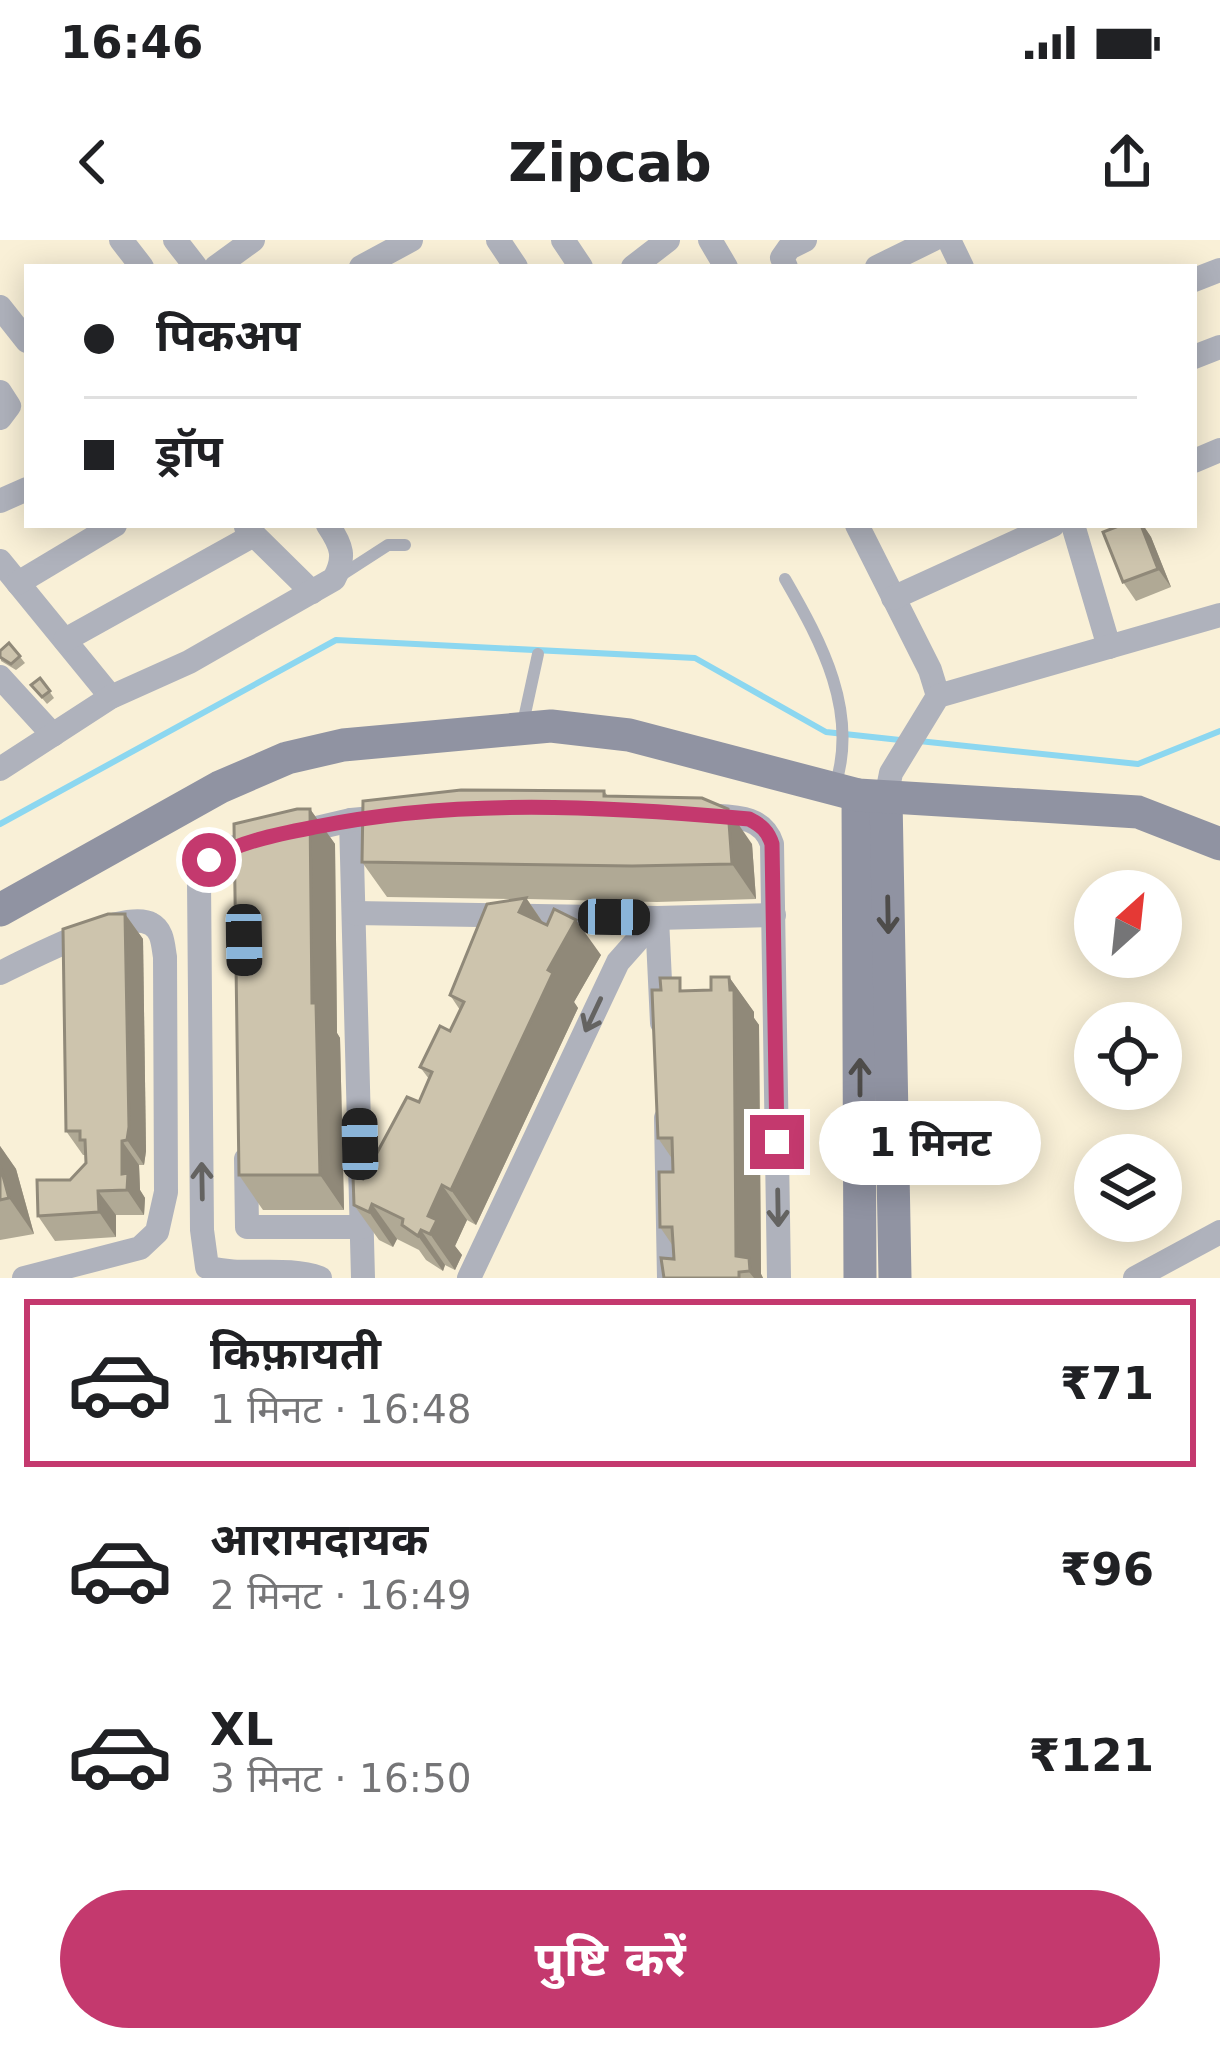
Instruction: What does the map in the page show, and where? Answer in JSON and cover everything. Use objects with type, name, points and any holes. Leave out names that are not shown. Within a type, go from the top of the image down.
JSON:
[{"type":"street","points":[[121,240],[140,264]]},
{"type":"street","points":[[175,240],[194,264]]},
{"type":"street","points":[[221,255],[253,240]]},
{"type":"street","points":[[367,264],[411,240]]},
{"type":"street","points":[[637,255],[668,240]]},
{"type":"street","points":[[785,264],[785,251],[805,240]]},
{"type":"street","points":[[883,264],[932,240]]},
{"type":"street","points":[[0,307],[24,336]]},
{"type":"street","points":[[0,392],[9,406],[0,418]]},
{"type":"street","points":[[18,583],[110,528]]},
{"type":"street","points":[[0,769],[112,697],[172,671],[323,586],[343,562],[341,546],[330,528]]},
{"type":"street","points":[[858,528],[930,670],[932,704]]},
{"type":"street","points":[[893,598],[1046,528]]},
{"type":"street","points":[[1074,528],[1109,647]]},
{"type":"street","points":[[65,640],[249,530],[323,586]]},
{"type":"street","points":[[0,561],[112,697]]},
{"type":"street","points":[[860,1278],[863,782],[932,704],[1220,615]]},
{"type":"street","points":[[0,677],[53,735]]},
{"type":"street","points":[[0,719],[23,704]]},
{"type":"street","points":[[0,910],[220,787],[287,758],[343,745],[521,729],[580,728],[628,735],[681,752],[863,782],[1120,809],[1154,816],[1220,844]]},
{"type":"street","points":[[863,782],[895,1278]]},
{"type":"street","points":[[671,812],[749,819],[769,833],[779,1278]]},
{"type":"street","points":[[320,1278],[207,1267],[202,1230],[199,881],[209,860],[243,856],[351,820],[418,813]]},
{"type":"street","points":[[351,820],[363,1278]]},
{"type":"street","points":[[354,914],[774,915]]},
{"type":"street","points":[[657,918],[663,1050]]},
{"type":"street","points":[[469,1278],[618,962],[657,918]]},
{"type":"street","points":[[0,974],[51,948],[138,920],[153,924],[162,936],[166,1192],[157,1232],[140,1248],[24,1278]]},
{"type":"street","points":[[666,1095],[670,1278]]},
{"type":"street","points":[[246,1131],[247,1227]]},
{"type":"street","points":[[202,1230],[362,1226]]},
{"type":"street","points":[[1135,1278],[1220,1232]]},
{"type":"lane","points":[[323,586],[388,545],[405,545]]},
{"type":"lane","points":[[785,580],[831,673],[863,782]]},
{"type":"lane","points":[[521,729],[538,654]]},
{"type":"building","points":[[1142,528],[1158,569],[1123,582],[1103,532]]},
{"type":"building","points":[[9,643],[20,656],[11,664],[0,657]]},
{"type":"building","points":[[40,678],[50,691],[42,697],[31,685]]},
{"type":"building","points":[[461,790],[604,791],[604,796],[702,798],[728,809],[732,864],[362,862],[363,801]]},
{"type":"building","points":[[310,809],[320,1175],[239,1175],[234,824]]},
{"type":"building","points":[[526,898],[519,912],[547,925],[554,909],[576,920],[548,970],[553,973],[451,1190],[442,1185],[428,1216],[437,1220],[430,1234],[421,1230],[418,1236],[402,1225],[403,1219],[372,1204],[369,1212],[354,1205],[353,1176],[363,1179],[407,1097],[419,1102],[432,1072],[420,1067],[440,1026],[450,1031],[464,1002],[450,995],[487,904]]},
{"type":"building","points":[[108,914],[125,914],[129,1127],[127,1140],[122,1141],[122,1174],[128,1173],[127,1190],[98,1191],[99,1212],[38,1216],[37,1180],[70,1180],[86,1163],[80,1131],[66,1131],[63,929]]},
{"type":"building","points":[[711,977],[729,977],[730,990],[734,990],[736,1256],[749,1258],[750,1271],[739,1272],[739,1278],[664,1278],[661,1258],[674,1259],[672,1227],[660,1227],[659,1172],[673,1172],[672,1138],[658,1138],[652,990],[661,990],[660,978],[680,978],[680,991],[711,990]]},
{"type":"building","points":[[0,1165],[9,1198],[0,1200]]},
{"type":"waterway","points":[[0,824],[336,640],[695,658],[826,732],[900,740]]},
{"type":"waterway","points":[[919,741],[1138,764],[1220,731]]},
{"type":"route","points":[[209,860],[242,844],[351,820],[485,807],[589,808],[749,819],[769,833],[772,844],[777,1142]]}]
